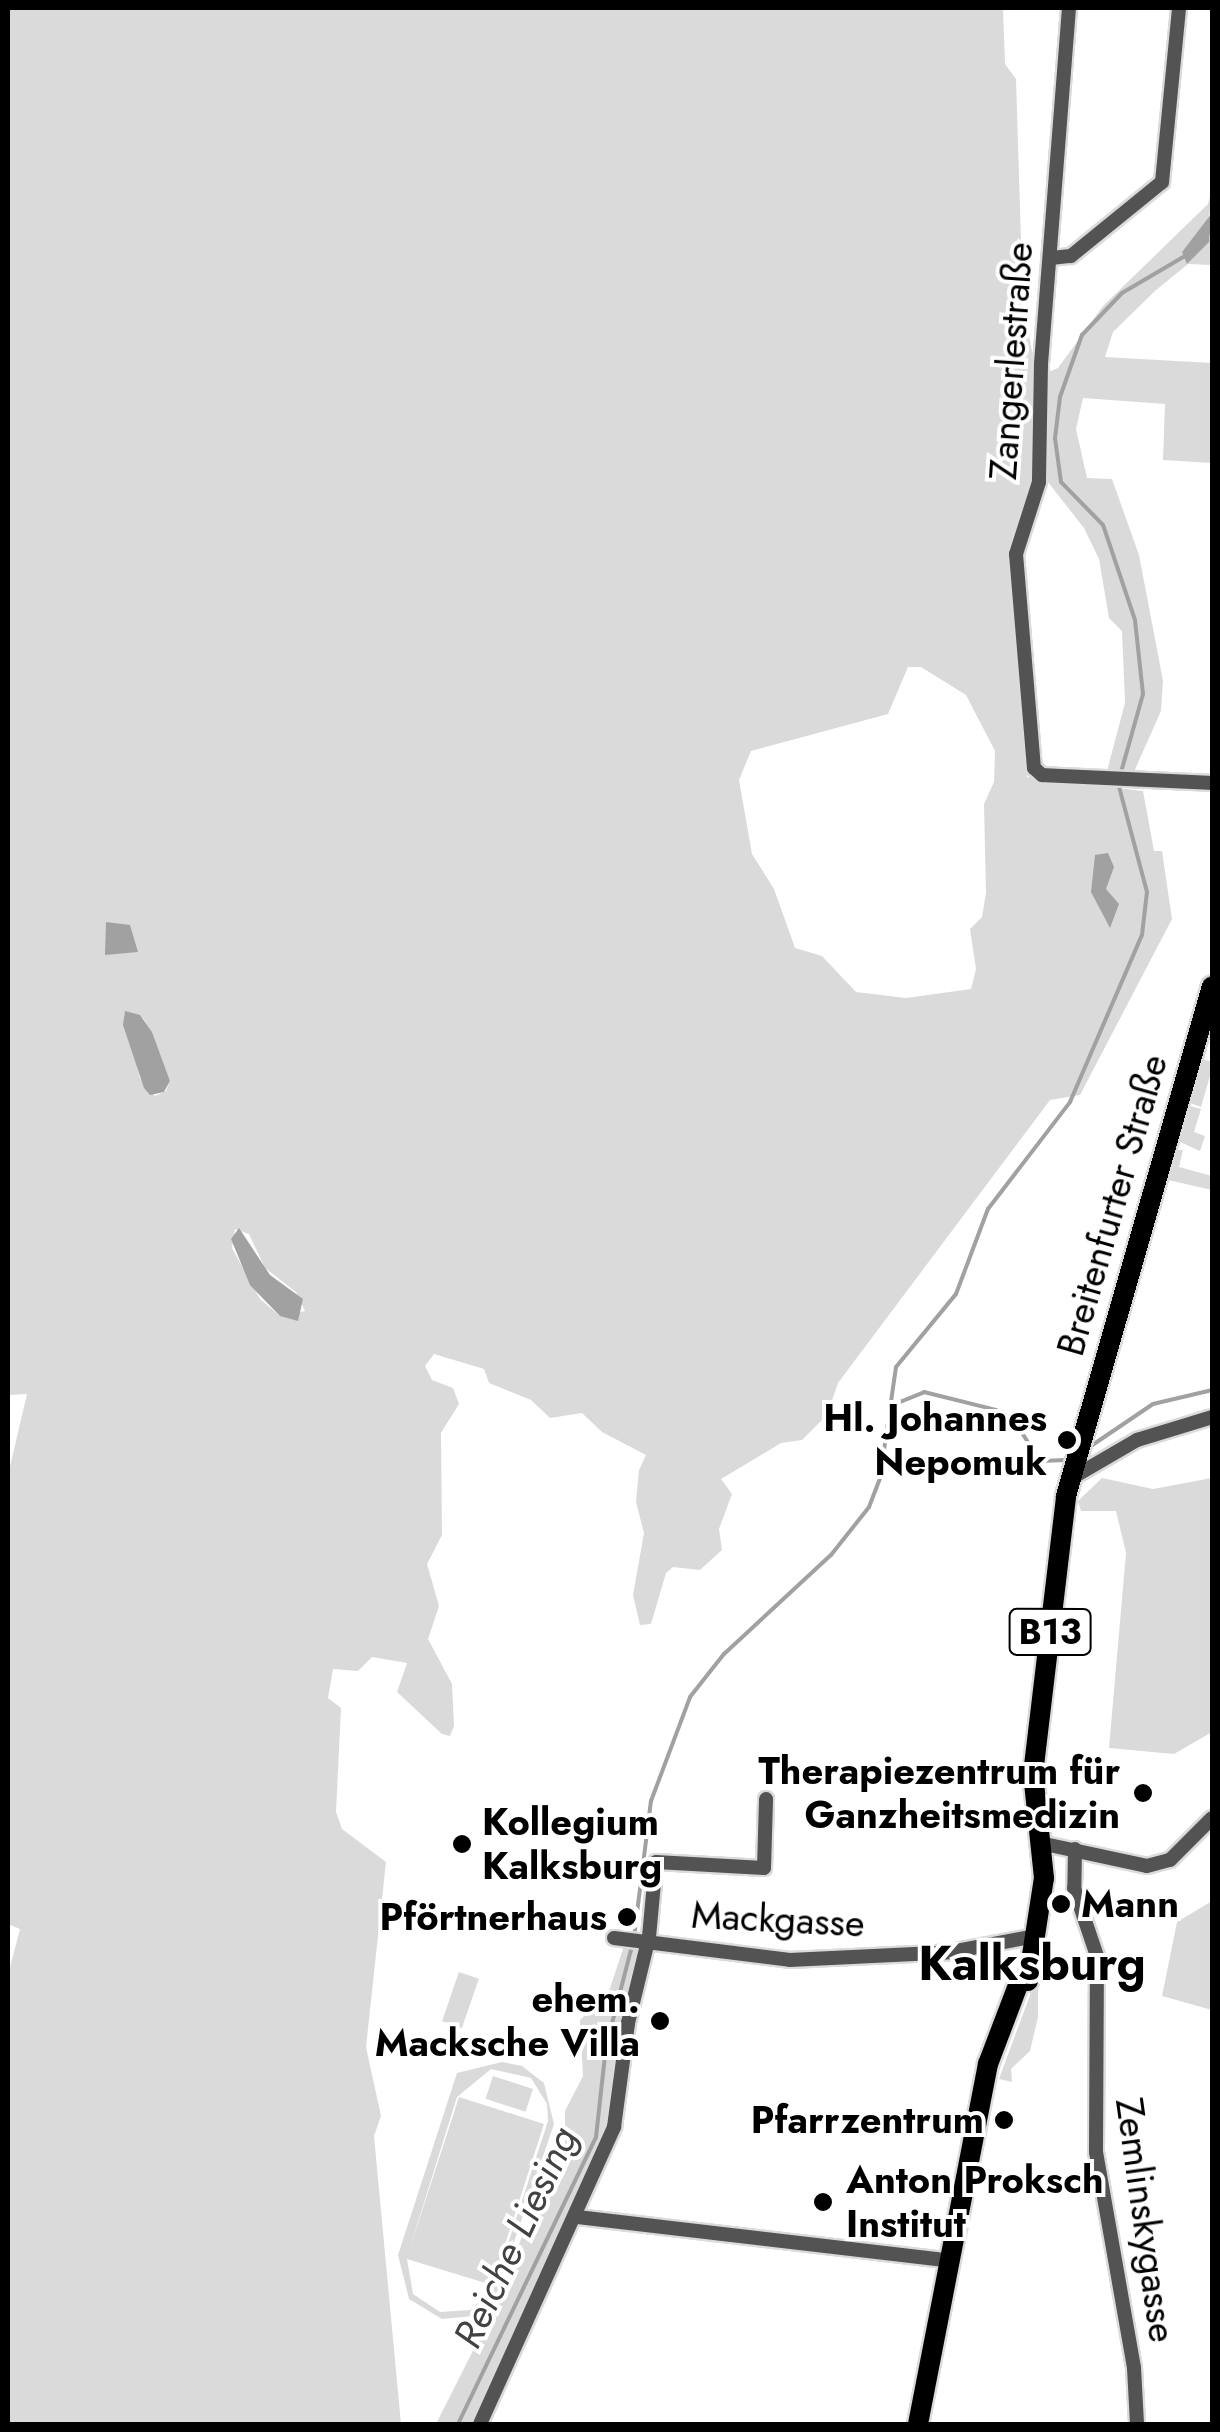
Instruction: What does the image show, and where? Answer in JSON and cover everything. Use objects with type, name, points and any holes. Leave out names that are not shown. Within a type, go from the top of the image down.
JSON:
[{"type":"main road","name":"Breitenfurter Straße","points":[[1071,1474],[1212,986]]},
{"type":"main road","name":"B13","points":[[918,2424],[984,2089],[1024,1983],[1044,1878],[1032,1774],[1071,1474]]},
{"type":"street","name":"Zangerlestraße","points":[[1068,8],[1040,482],[1016,554],[1028,728],[1038,774],[1135,782],[1212,782]]},
{"type":"street","points":[[1051,258],[1071,256],[1162,182],[1179,8]]},
{"type":"street","points":[[1071,1474],[1137,1440],[1212,1417]]},
{"type":"street","points":[[480,2424],[578,2217],[614,2127],[628,2024],[632,1941],[656,1862],[764,1868],[766,1799]]},
{"type":"street","points":[[1040,1844],[1157,1865],[1212,1818]]},
{"type":"street","name":"Zemlinskygasse","points":[[1075,1849],[1074,1888],[1097,1956],[1093,2002],[1096,2152],[1134,2368],[1137,2424]]},
{"type":"street","name":"Mackgasse","points":[[632,1941],[790,1960],[864,1959],[1030,1945]]},
{"type":"street","points":[[578,2217],[950,2261]]},
{"type":"shaded area","points":[[8,8],[1003,8],[1005,64],[1016,79],[1023,305],[1036,372],[1034,478],[1012,535],[1011,555],[1027,777],[1143,791],[1154,851],[1162,851],[1172,919],[1080,1095],[1050,1100],[838,1383],[827,1415],[802,1440],[781,1443],[721,1479],[732,1494],[719,1529],[722,1550],[700,1570],[673,1567],[666,1573],[651,1624],[640,1625],[633,1595],[644,1533],[636,1502],[639,1470],[646,1455],[602,1432],[582,1413],[550,1418],[531,1400],[489,1383],[484,1369],[434,1354],[425,1366],[432,1380],[453,1388],[459,1404],[441,1433],[442,1535],[427,1564],[439,1606],[428,1639],[452,1684],[454,1726],[450,1736],[442,1734],[397,1692],[407,1663],[372,1657],[358,1671],[333,1669],[328,1698],[341,1708],[336,1812],[342,1829],[386,1862],[366,2047],[381,2116],[374,2136],[401,2424],[8,2424],[8,1975],[20,1929],[8,1924],[8,1475],[27,1394],[8,1395]],"holes":[[[908,667],[921,667],[966,695],[995,751],[994,782],[984,804],[986,893],[982,917],[970,929],[976,969],[971,989],[906,998],[856,992],[822,956],[795,948],[774,889],[752,854],[739,780],[751,751],[888,714]],[[124,1014],[143,1018],[170,1081],[166,1091],[155,1096],[140,1078]],[[235,1229],[249,1234],[265,1268],[296,1292],[305,1311],[280,1316],[260,1299],[232,1248]]]},
{"type":"shaded area","points":[[1212,189],[1209,220],[1182,252],[1188,263],[1212,236],[1212,265],[1188,264],[1155,291],[1113,332],[1105,357],[1212,363],[1212,463],[1163,460],[1165,404],[1083,398],[1076,429],[1087,478],[1112,479],[1139,555],[1163,681],[1161,711],[1133,774],[1107,771],[1125,703],[1122,631],[1109,618],[1099,559],[1084,528],[1044,477],[1046,373],[1058,368],[1103,306],[1208,204]]},
{"type":"shaded area","points":[[1212,213],[1209,242],[1187,264],[1182,252]]},
{"type":"shaded area","points":[[1108,853],[1114,867],[1106,889],[1119,904],[1110,928],[1091,892],[1095,855]]},
{"type":"shaded area","points":[[106,922],[130,925],[138,952],[105,955]]},
{"type":"shaded area","points":[[125,1011],[140,1015],[152,1032],[170,1081],[164,1092],[150,1095],[144,1088],[123,1025]]},
{"type":"shaded area","points":[[1203,1059],[1212,1062],[1212,1069],[1201,1107],[1190,1103]]},
{"type":"shaded area","points":[[1190,1106],[1201,1109],[1194,1132],[1205,1136],[1200,1151],[1180,1142]]},
{"type":"shaded area","points":[[1176,1150],[1183,1150],[1179,1167],[1212,1176],[1212,1190],[1168,1180]]},
{"type":"shaded area","points":[[239,1228],[270,1275],[303,1299],[298,1321],[280,1316],[250,1285],[231,1239]]},
{"type":"shaded area","points":[[1102,1478],[1153,1489],[1212,1478],[1212,1732],[1174,1754],[1109,1748],[1126,1553],[1116,1511],[1081,1511],[1078,1501]]},
{"type":"shaded area","points":[[1212,1901],[1212,2010],[1162,1996],[1177,1922]]},
{"type":"shaded area","points":[[624,1946],[639,1949],[606,2136],[471,2424],[436,2424],[497,2303],[524,2231],[565,2173],[565,2111],[583,2076],[580,2020],[608,1994]]},
{"type":"shaded area","points":[[459,1972],[479,1979],[462,2028],[442,2021]]},
{"type":"shaded area","points":[[1033,1987],[1038,1988],[1038,2017],[1030,2051],[1011,2069],[1012,2082],[999,2079]]},
{"type":"shaded area","points":[[502,2062],[522,2066],[544,2083],[554,2124],[495,2298],[474,2316],[442,2319],[409,2299],[398,2255],[457,2073]],"holes":[[[491,2069],[531,2078],[547,2104],[548,2121],[493,2289],[470,2310],[440,2312],[413,2294],[407,2259],[492,2285],[544,2124],[459,2097],[408,2254],[457,2097]]]},
{"type":"shaded area","points":[[493,2076],[533,2089],[526,2112],[486,2099]]},
{"type":"waterway","name":"Reiche Liesing","points":[[634,1937],[651,1801],[690,1697],[724,1654],[831,1555],[869,1507],[880,1478],[896,1367],[956,1294],[988,1209],[1070,1102],[1142,935],[1147,892],[1118,783],[1143,694],[1135,620],[1103,525],[1061,482],[1055,438],[1060,397],[1082,335],[1122,293],[1185,256]]},
{"type":"waterway","points":[[1088,1448],[1153,1404],[1212,1390]]},
{"type":"waterway","points":[[890,1406],[924,1392],[996,1410],[1015,1422],[1040,1461],[1067,1460]]},
{"type":"waterway","name":"Reiche Liesing","points":[[458,2424],[596,2137],[606,2047],[632,1946]]},
{"type":"place","name":"Hl. Johannes Nepomuk","points":[[1067,1440]]},
{"type":"place","name":"Therapiezentrum für Ganzheitsmedizin","points":[[1143,1793]]},
{"type":"place","name":"Kollegium Kalksburg","points":[[462,1844]]},
{"type":"place","name":"Mann","points":[[1061,1904]]},
{"type":"place","name":"Pförtnerhaus","points":[[627,1917]]},
{"type":"place","name":"ehem. Macksche Villa","points":[[660,2021]]},
{"type":"place","name":"Pfarrzentrum","points":[[1004,2120]]},
{"type":"place","name":"Anton Proksch Institut","points":[[823,2202]]},
{"type":"district","name":"Kalksburg","points":[[1032,1964]]}]
